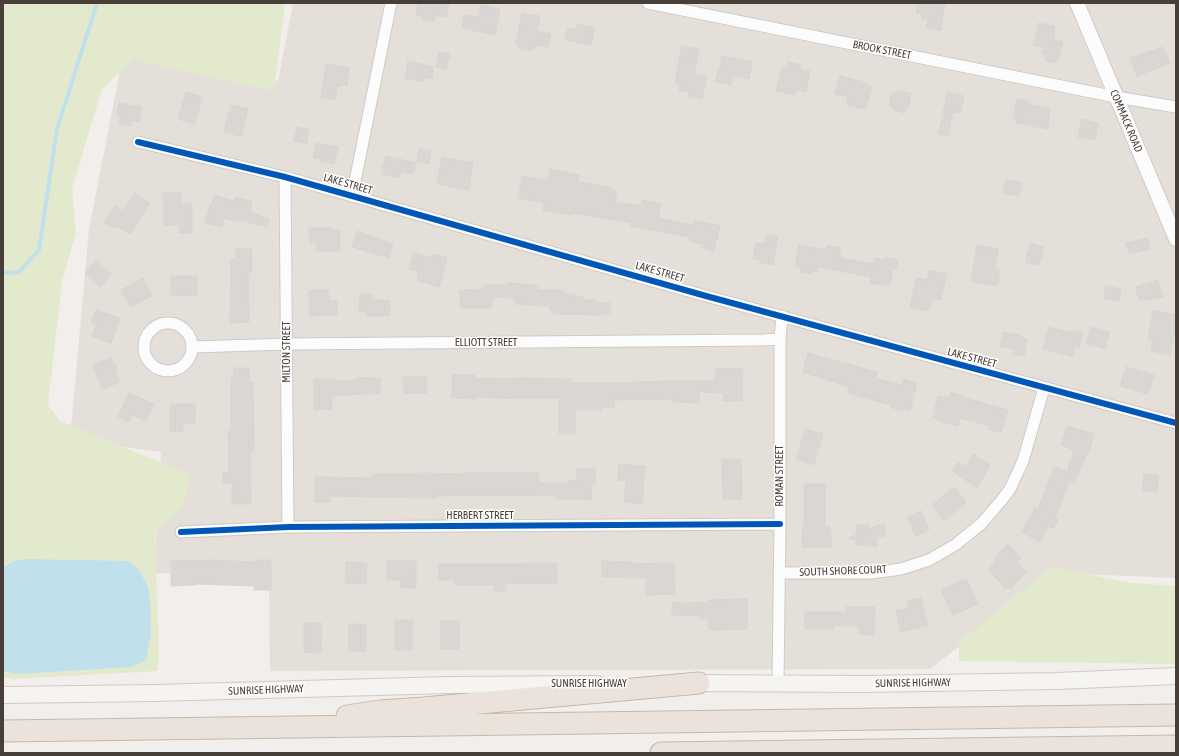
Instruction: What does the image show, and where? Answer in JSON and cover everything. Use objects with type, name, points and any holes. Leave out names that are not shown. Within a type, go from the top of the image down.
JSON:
[{"type":"highway","points":[[266,728],[380,711],[699,683]]},
{"type":"highway","points":[[3,731],[1176,716]]},
{"type":"highway","points":[[660,753],[1176,746]]},
{"type":"main road","name":"SUNRISE HIGHWAY","points":[[3,695],[168,693],[441,685],[699,683],[864,684],[1057,681],[1176,676]]},
{"type":"street","points":[[352,196],[391,3]]},
{"type":"street","name":"BROOK STREET","points":[[648,3],[1116,97],[1176,107]]},
{"type":"street","name":"COMMACK ROAD","points":[[1077,3],[1176,239]]},
{"type":"street","name":"LAKE STREET","points":[[138,142],[285,177],[706,296],[1176,423]]},
{"type":"street","name":"MILTON STREET","points":[[285,177],[288,527]]},
{"type":"street","name":"ROMAN STREET","points":[[778,683],[780,573],[780,339],[782,316]]},
{"type":"street","points":[[160,323],[176,323],[188,332],[193,347],[188,361],[176,370],[160,370],[148,361],[143,347],[148,332],[160,323]]},
{"type":"street","name":"ELLIOTT STREET","points":[[193,347],[287,344],[780,339]]},
{"type":"street","name":"SOUTH SHORE COURT","points":[[780,573],[871,573],[901,569],[929,560],[955,545],[981,524],[1010,488],[1023,461],[1044,388]]},
{"type":"street","name":"HERBERT STREET","points":[[181,532],[288,527],[780,524]]},
{"type":"shaded area","points":[[293,3],[1176,3],[1176,578],[1055,573],[930,669],[270,671],[269,575],[154,573],[161,452],[70,440],[89,229],[124,50],[278,81]]},
{"type":"green space","points":[[3,3],[285,3],[274,91],[134,60],[102,89],[72,189],[76,233],[62,281],[48,405],[60,421],[191,475],[183,506],[166,523],[155,531],[159,659],[157,671],[12,679],[3,677],[3,654],[4,671],[129,561],[11,562],[3,568]]},
{"type":"green space","points":[[1051,567],[1132,583],[1176,586],[1176,664],[959,661],[959,642]]},
{"type":"water","points":[[26,559],[129,561],[138,568],[148,587],[150,603],[151,633],[146,661],[131,667],[18,674],[4,671],[3,568],[11,562]]},
{"type":"building","points":[[418,3],[449,3],[446,17],[436,15],[434,22],[422,19],[423,17],[416,15]]},
{"type":"building","points":[[918,3],[945,3],[941,31],[926,28],[928,20],[921,18],[922,14],[916,13]]},
{"type":"building","points":[[481,5],[500,9],[495,35],[462,28],[464,15],[479,17]]},
{"type":"building","points":[[522,13],[540,16],[537,31],[551,34],[548,47],[539,45],[529,51],[520,49],[516,44]]},
{"type":"building","points":[[1039,23],[1055,26],[1053,37],[1055,37],[1054,40],[1063,42],[1057,63],[1046,61],[1047,55],[1042,54],[1044,47],[1033,45]]},
{"type":"building","points":[[577,24],[595,28],[591,45],[565,40],[568,28],[576,30]]},
{"type":"building","points":[[682,46],[699,49],[694,74],[707,76],[702,99],[688,97],[689,92],[679,90],[680,84],[675,82]]},
{"type":"building","points":[[1163,47],[1170,63],[1137,76],[1130,58]]},
{"type":"building","points":[[439,52],[450,54],[446,69],[436,67]]},
{"type":"building","points":[[722,56],[752,62],[749,79],[733,76],[731,85],[715,82]]},
{"type":"building","points":[[408,61],[434,67],[432,79],[425,78],[424,82],[405,78]]},
{"type":"building","points":[[788,62],[801,65],[800,69],[810,71],[806,92],[796,90],[795,95],[776,91],[781,70],[783,67],[787,68]]},
{"type":"building","points":[[326,64],[349,68],[347,86],[338,85],[335,100],[321,98]]},
{"type":"building","points":[[840,76],[867,83],[867,85],[872,87],[865,109],[847,105],[848,97],[835,94]]},
{"type":"building","points":[[897,90],[911,93],[908,109],[905,108],[904,113],[893,110],[893,107],[889,106],[892,93],[896,94]]},
{"type":"building","points":[[186,92],[203,97],[194,124],[178,119]]},
{"type":"building","points":[[948,92],[964,96],[960,113],[953,112],[948,136],[938,134]]},
{"type":"building","points":[[1017,99],[1030,102],[1029,104],[1050,108],[1048,129],[1016,123],[1017,119],[1013,118]]},
{"type":"building","points":[[119,103],[142,107],[139,122],[132,121],[131,126],[119,124],[120,117],[117,116]]},
{"type":"building","points":[[231,105],[248,109],[241,136],[224,132]]},
{"type":"building","points":[[1082,119],[1098,123],[1095,140],[1078,137]]},
{"type":"building","points":[[297,127],[309,130],[307,144],[294,141]]},
{"type":"building","points":[[316,143],[338,147],[334,164],[319,161],[320,159],[313,158]]},
{"type":"building","points":[[419,149],[431,151],[429,164],[417,162]]},
{"type":"building","points":[[386,156],[416,163],[413,174],[401,172],[400,178],[381,174]]},
{"type":"building","points":[[442,157],[473,163],[469,190],[437,184]]},
{"type":"building","points":[[550,169],[579,175],[578,182],[613,188],[613,190],[617,191],[615,202],[641,206],[642,200],[661,204],[658,218],[693,225],[694,220],[720,226],[714,251],[703,248],[704,245],[689,241],[690,237],[630,226],[631,223],[572,213],[571,215],[543,210],[544,203],[518,198],[522,176],[548,181]]},
{"type":"building","points":[[1006,180],[1022,183],[1019,196],[1003,193]]},
{"type":"building","points":[[135,193],[150,203],[130,234],[117,226],[115,229],[104,222],[115,206],[123,211]]},
{"type":"building","points":[[163,193],[181,193],[182,204],[192,203],[192,233],[179,233],[179,225],[164,225]]},
{"type":"building","points":[[214,195],[234,201],[235,197],[252,202],[250,212],[269,219],[267,227],[224,218],[222,227],[205,223]]},
{"type":"building","points":[[309,228],[332,228],[332,230],[340,230],[340,251],[316,251],[316,243],[310,243]]},
{"type":"building","points":[[357,231],[393,244],[389,258],[352,247]]},
{"type":"building","points":[[767,234],[778,236],[773,265],[761,263],[761,261],[753,259],[756,243],[765,244]]},
{"type":"building","points":[[1148,238],[1150,249],[1129,254],[1126,243]]},
{"type":"building","points":[[1031,243],[1044,247],[1039,265],[1026,262],[1026,257]]},
{"type":"building","points":[[799,245],[826,250],[827,245],[841,248],[839,255],[841,256],[840,258],[874,264],[875,258],[885,260],[885,257],[898,260],[896,270],[893,269],[890,286],[870,283],[871,277],[819,267],[818,272],[813,271],[812,274],[800,272],[801,268],[795,266]]},
{"type":"building","points":[[977,245],[998,249],[995,269],[1000,270],[997,286],[971,281]]},
{"type":"building","points":[[236,249],[252,249],[252,272],[248,272],[249,322],[230,323],[231,259],[236,259]]},
{"type":"building","points":[[414,253],[432,258],[433,254],[447,258],[439,287],[417,280],[419,272],[409,269]]},
{"type":"building","points":[[96,261],[111,274],[101,287],[85,273]]},
{"type":"building","points":[[929,270],[947,274],[941,300],[932,299],[929,311],[910,307],[916,278],[927,280]]},
{"type":"building","points":[[171,276],[197,276],[197,296],[171,295]]},
{"type":"building","points":[[143,278],[152,296],[130,307],[121,290]]},
{"type":"building","points":[[1158,280],[1163,297],[1143,301],[1142,299],[1139,300],[1135,287]]},
{"type":"building","points":[[508,283],[536,285],[538,290],[563,290],[563,294],[575,294],[575,297],[584,297],[584,300],[595,300],[595,302],[610,303],[610,314],[553,314],[553,311],[550,311],[550,307],[547,306],[515,304],[515,298],[494,297],[494,300],[492,299],[492,308],[460,308],[460,290],[484,289],[484,285],[508,285]]},
{"type":"building","points":[[1106,286],[1121,289],[1119,301],[1104,298]]},
{"type":"building","points":[[309,290],[328,290],[329,301],[337,301],[337,315],[310,316]]},
{"type":"building","points":[[360,294],[372,294],[372,300],[390,300],[390,316],[367,316],[367,312],[359,312]]},
{"type":"building","points":[[96,310],[120,318],[111,343],[92,336],[97,324],[91,322]]},
{"type":"building","points":[[1153,310],[1176,315],[1176,324],[1170,355],[1151,351],[1153,340],[1148,339]]},
{"type":"building","points":[[1049,327],[1072,333],[1073,330],[1083,333],[1079,348],[1075,346],[1073,357],[1043,349]]},
{"type":"building","points":[[1091,327],[1110,332],[1105,349],[1086,344]]},
{"type":"building","points":[[1003,332],[1020,335],[1020,337],[1027,339],[1024,356],[1013,354],[1014,349],[1000,346]]},
{"type":"building","points":[[808,353],[877,372],[876,378],[902,385],[904,379],[917,383],[910,411],[903,409],[902,411],[890,407],[891,405],[847,393],[849,387],[803,372]]},
{"type":"building","points":[[111,358],[113,365],[116,364],[117,376],[120,382],[102,389],[93,365]]},
{"type":"building","points":[[1126,367],[1154,375],[1148,394],[1120,386]]},
{"type":"building","points":[[233,368],[249,368],[249,382],[253,382],[254,452],[250,452],[251,504],[232,504],[232,483],[223,483],[223,472],[229,472],[228,431],[231,431],[231,378],[234,378]]},
{"type":"building","points":[[716,368],[743,369],[742,401],[723,401],[724,393],[699,392],[699,403],[673,402],[673,399],[614,400],[614,407],[601,407],[602,410],[575,410],[575,434],[559,434],[559,398],[452,398],[452,375],[475,375],[475,378],[571,379],[571,383],[715,381]]},
{"type":"building","points":[[403,377],[426,377],[427,393],[404,393]]},
{"type":"building","points":[[358,378],[380,378],[381,393],[332,396],[332,409],[314,410],[314,379],[337,379],[337,381],[358,380]]},
{"type":"building","points":[[951,392],[965,396],[965,398],[1008,410],[1001,433],[989,429],[990,426],[960,418],[958,426],[938,421],[938,419],[933,417],[938,396],[949,398]]},
{"type":"building","points":[[129,393],[154,404],[146,421],[132,415],[129,422],[118,417]]},
{"type":"building","points":[[170,404],[195,404],[195,423],[183,423],[183,431],[170,431]]},
{"type":"building","points":[[1067,426],[1094,434],[1088,454],[1074,483],[1069,482],[1055,518],[1058,520],[1053,529],[1048,526],[1040,542],[1022,532],[1035,507],[1038,509],[1054,467],[1067,472],[1074,450],[1061,445]]},
{"type":"building","points":[[805,429],[823,434],[814,465],[796,459]]},
{"type":"building","points":[[973,454],[990,465],[977,488],[952,471],[959,462],[966,467]]},
{"type":"building","points":[[722,459],[741,459],[742,499],[723,499]]},
{"type":"building","points":[[619,464],[645,466],[642,504],[624,502],[626,481],[618,480]]},
{"type":"building","points":[[595,468],[595,484],[591,484],[592,500],[556,499],[556,495],[436,496],[436,498],[330,496],[330,502],[315,502],[315,477],[372,478],[372,474],[418,473],[538,473],[539,483],[567,483],[567,481],[577,480],[577,469]]},
{"type":"building","points":[[1144,474],[1159,476],[1156,492],[1142,490]]},
{"type":"building","points":[[804,484],[825,484],[825,527],[830,527],[831,548],[802,547],[804,527]]},
{"type":"building","points":[[954,487],[966,502],[944,521],[932,505]]},
{"type":"building","points":[[921,511],[929,530],[916,536],[907,517]]},
{"type":"building","points":[[857,525],[869,525],[869,529],[878,525],[885,525],[885,536],[877,537],[877,546],[856,545],[856,539],[849,540],[849,538],[856,535]]},
{"type":"building","points":[[1008,544],[1021,558],[1017,562],[1026,572],[1010,589],[1008,587],[1006,589],[988,569],[996,561],[994,558]]},
{"type":"building","points":[[210,560],[254,562],[254,560],[271,560],[271,590],[254,590],[254,586],[196,584],[171,586],[171,561]]},
{"type":"building","points":[[387,561],[416,561],[416,588],[401,588],[400,580],[387,580]]},
{"type":"building","points":[[602,561],[630,562],[630,564],[674,563],[675,594],[646,595],[646,578],[602,577]]},
{"type":"building","points":[[346,562],[367,563],[366,584],[345,583]]},
{"type":"building","points":[[557,563],[557,584],[506,583],[506,591],[494,591],[494,585],[455,585],[455,580],[439,580],[439,564]]},
{"type":"building","points":[[966,579],[978,604],[953,615],[941,590]]},
{"type":"building","points":[[921,598],[928,625],[901,632],[896,611],[909,608],[907,601]]},
{"type":"building","points":[[747,599],[747,629],[709,630],[709,619],[701,619],[701,616],[672,615],[672,602],[708,602],[708,600]]},
{"type":"building","points":[[846,607],[875,607],[874,635],[859,634],[859,626],[833,626],[833,629],[805,629],[805,612],[846,612]]},
{"type":"building","points":[[395,620],[413,620],[412,650],[395,650]]},
{"type":"building","points":[[441,621],[459,621],[459,649],[441,649]]},
{"type":"building","points":[[304,623],[322,623],[321,653],[304,652]]},
{"type":"building","points":[[349,624],[366,624],[366,651],[349,651]]},
{"type":"waterway","points":[[3,273],[19,272],[39,250],[57,129],[97,3]]},
{"type":"cycle path","points":[[138,142],[285,177],[706,296],[1176,423]]},
{"type":"cycle path","points":[[181,532],[288,527],[780,524]]}]
